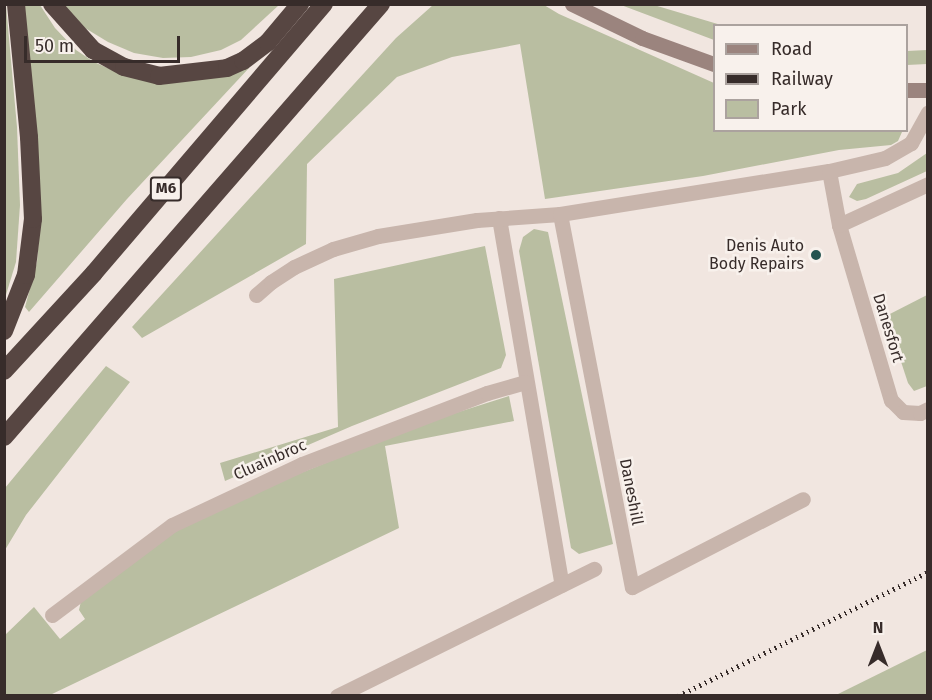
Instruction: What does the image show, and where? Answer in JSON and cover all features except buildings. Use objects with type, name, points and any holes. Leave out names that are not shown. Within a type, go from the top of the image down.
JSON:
[{"type":"highway","points":[[4,331],[26,275],[33,219],[29,137],[16,4]]},
{"type":"highway","points":[[52,4],[93,50],[124,67],[159,76],[227,68],[243,61],[268,42],[300,4]]},
{"type":"highway","name":"M6","points":[[4,370],[94,273],[324,4]]},
{"type":"highway","name":"M6","points":[[4,436],[381,4]]},
{"type":"main road","points":[[572,4],[642,38],[713,64]]},
{"type":"main road","points":[[908,90],[927,90]]},
{"type":"street","points":[[256,295],[294,267],[333,249],[418,228],[499,218],[560,214],[829,171],[885,158],[911,143],[927,112]]},
{"type":"street","name":"Danesfort","points":[[829,171],[839,225],[891,400],[903,412],[920,413],[927,409]]},
{"type":"street","points":[[839,225],[927,184]]},
{"type":"street","name":"Daneshill","points":[[560,214],[632,587],[803,499]]},
{"type":"street","points":[[499,218],[525,382],[562,585]]},
{"type":"street","name":"Cluainbroc","points":[[52,615],[172,525],[302,464],[487,393],[525,382]]},
{"type":"street","points":[[337,696],[594,569]]},
{"type":"green space","points":[[6,5],[17,127],[20,205],[16,262],[5,298]]},
{"type":"green space","points":[[24,5],[40,5],[55,28],[76,50],[94,62],[126,76],[246,63],[249,68],[127,199],[29,312],[25,307],[37,262],[41,211]]},
{"type":"green space","points":[[64,5],[279,5],[241,40],[221,50],[191,57],[163,58],[134,53],[108,42],[85,28]]},
{"type":"green space","points":[[433,5],[544,5],[559,14],[713,83],[713,132],[902,132],[898,141],[891,145],[839,150],[703,176],[545,199],[520,44],[452,57],[397,77],[307,164],[306,244],[142,338],[132,327],[396,38]]},
{"type":"green space","points":[[621,5],[654,5],[718,24],[713,24],[713,40]]},
{"type":"green space","points":[[927,50],[927,64],[908,65],[908,51]]},
{"type":"green space","points":[[927,153],[927,171],[866,199],[857,201],[849,197],[857,184],[898,173]]},
{"type":"green space","points":[[534,229],[548,232],[613,544],[579,554],[571,548],[519,251],[523,237]]},
{"type":"green space","points":[[485,246],[506,355],[501,368],[352,426],[225,481],[220,463],[338,427],[334,279]]},
{"type":"green space","points":[[927,295],[927,386],[914,391],[908,383],[886,316]]},
{"type":"green space","points":[[106,366],[130,382],[26,515],[5,550],[5,488]]},
{"type":"green space","points":[[509,396],[514,421],[385,446],[399,528],[50,695],[5,696],[5,635],[34,607],[60,639],[85,619],[79,610],[81,601],[172,533],[276,483],[427,422]]},
{"type":"green space","points":[[927,650],[927,695],[836,695]]},
{"type":"railway","points":[[678,696],[928,572]]},
{"type":"place","name":"Denis Auto Body Repairs","points":[[816,255]]}]
